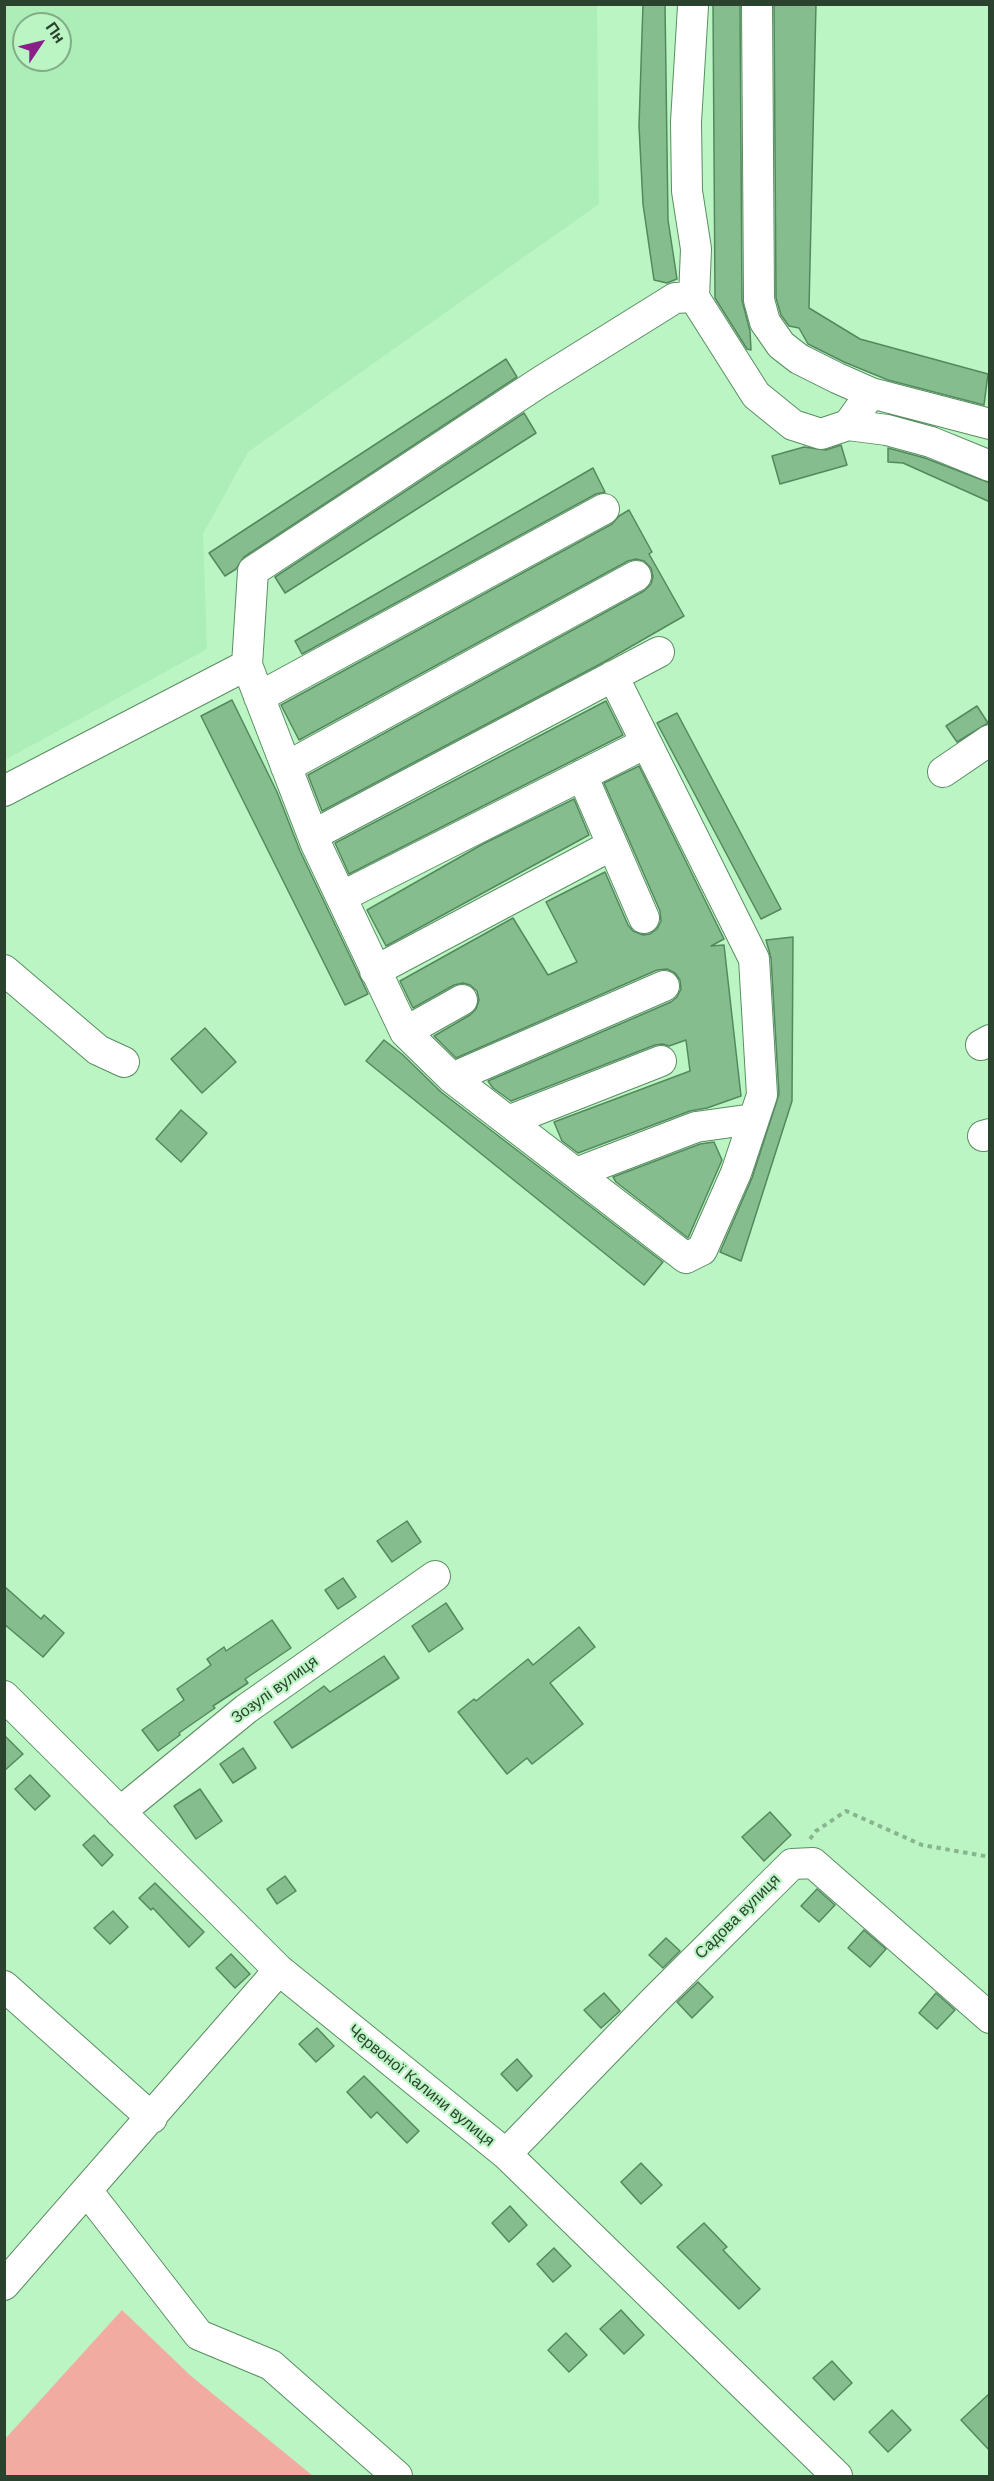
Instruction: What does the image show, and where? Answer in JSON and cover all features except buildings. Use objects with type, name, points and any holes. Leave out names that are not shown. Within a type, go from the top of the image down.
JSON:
[{"type":"street","points":[[757,5],[759,300],[765,322],[781,345],[799,359],[871,393],[990,424]]},
{"type":"street","points":[[693,6],[686,122],[687,180],[696,249],[694,297],[756,395],[793,425],[821,434],[848,425],[887,430],[931,442],[990,466]]},
{"type":"street","points":[[613,676],[754,959],[762,1095],[736,1173],[702,1250],[686,1258],[452,1078],[405,1032],[313,835],[247,665],[253,571],[540,382],[675,298],[694,297]]},
{"type":"street","points":[[848,425],[871,393]]},
{"type":"street","points":[[259,697],[604,509]]},
{"type":"street","points":[[286,767],[636,576]]},
{"type":"street","points":[[313,835],[659,652]]},
{"type":"street","points":[[4,791],[247,665]]},
{"type":"street","points":[[943,772],[990,740]]},
{"type":"street","points":[[341,897],[646,743]]},
{"type":"street","points":[[582,776],[644,918]]},
{"type":"street","points":[[375,971],[612,845]]},
{"type":"street","points":[[4,970],[98,1050],[124,1062]]},
{"type":"street","points":[[452,1078],[664,986]]},
{"type":"street","points":[[405,1032],[462,1000]]},
{"type":"street","points":[[508,1121],[661,1061]]},
{"type":"street","points":[[576,1173],[696,1127],[753,1119]]},
{"type":"street","name":"Зозулі вулиця","points":[[120,1812],[246,1709],[435,1576]]},
{"type":"street","name":"Червоної Калини вулиця","points":[[4,1696],[279,1970],[506,2154],[837,2476]]},
{"type":"street","name":"Садова вулиця","points":[[506,2154],[655,2000],[792,1864],[813,1863],[990,2018]]},
{"type":"street","points":[[4,2285],[88,2192],[279,1970]]},
{"type":"street","points":[[4,1986],[152,2118]]},
{"type":"street","points":[[88,2192],[199,2335],[271,2365],[397,2476]]},
{"type":"path","points":[[792,1864],[816,1831],[846,1811],[922,1845],[990,1857]]},
{"type":"shaded area","points":[[5,4],[597,5],[599,204],[248,452],[203,534],[207,649],[5,760]]},
{"type":"shaded area","points":[[122,2310],[191,2376],[313,2476],[5,2476],[5,2439]]}]
